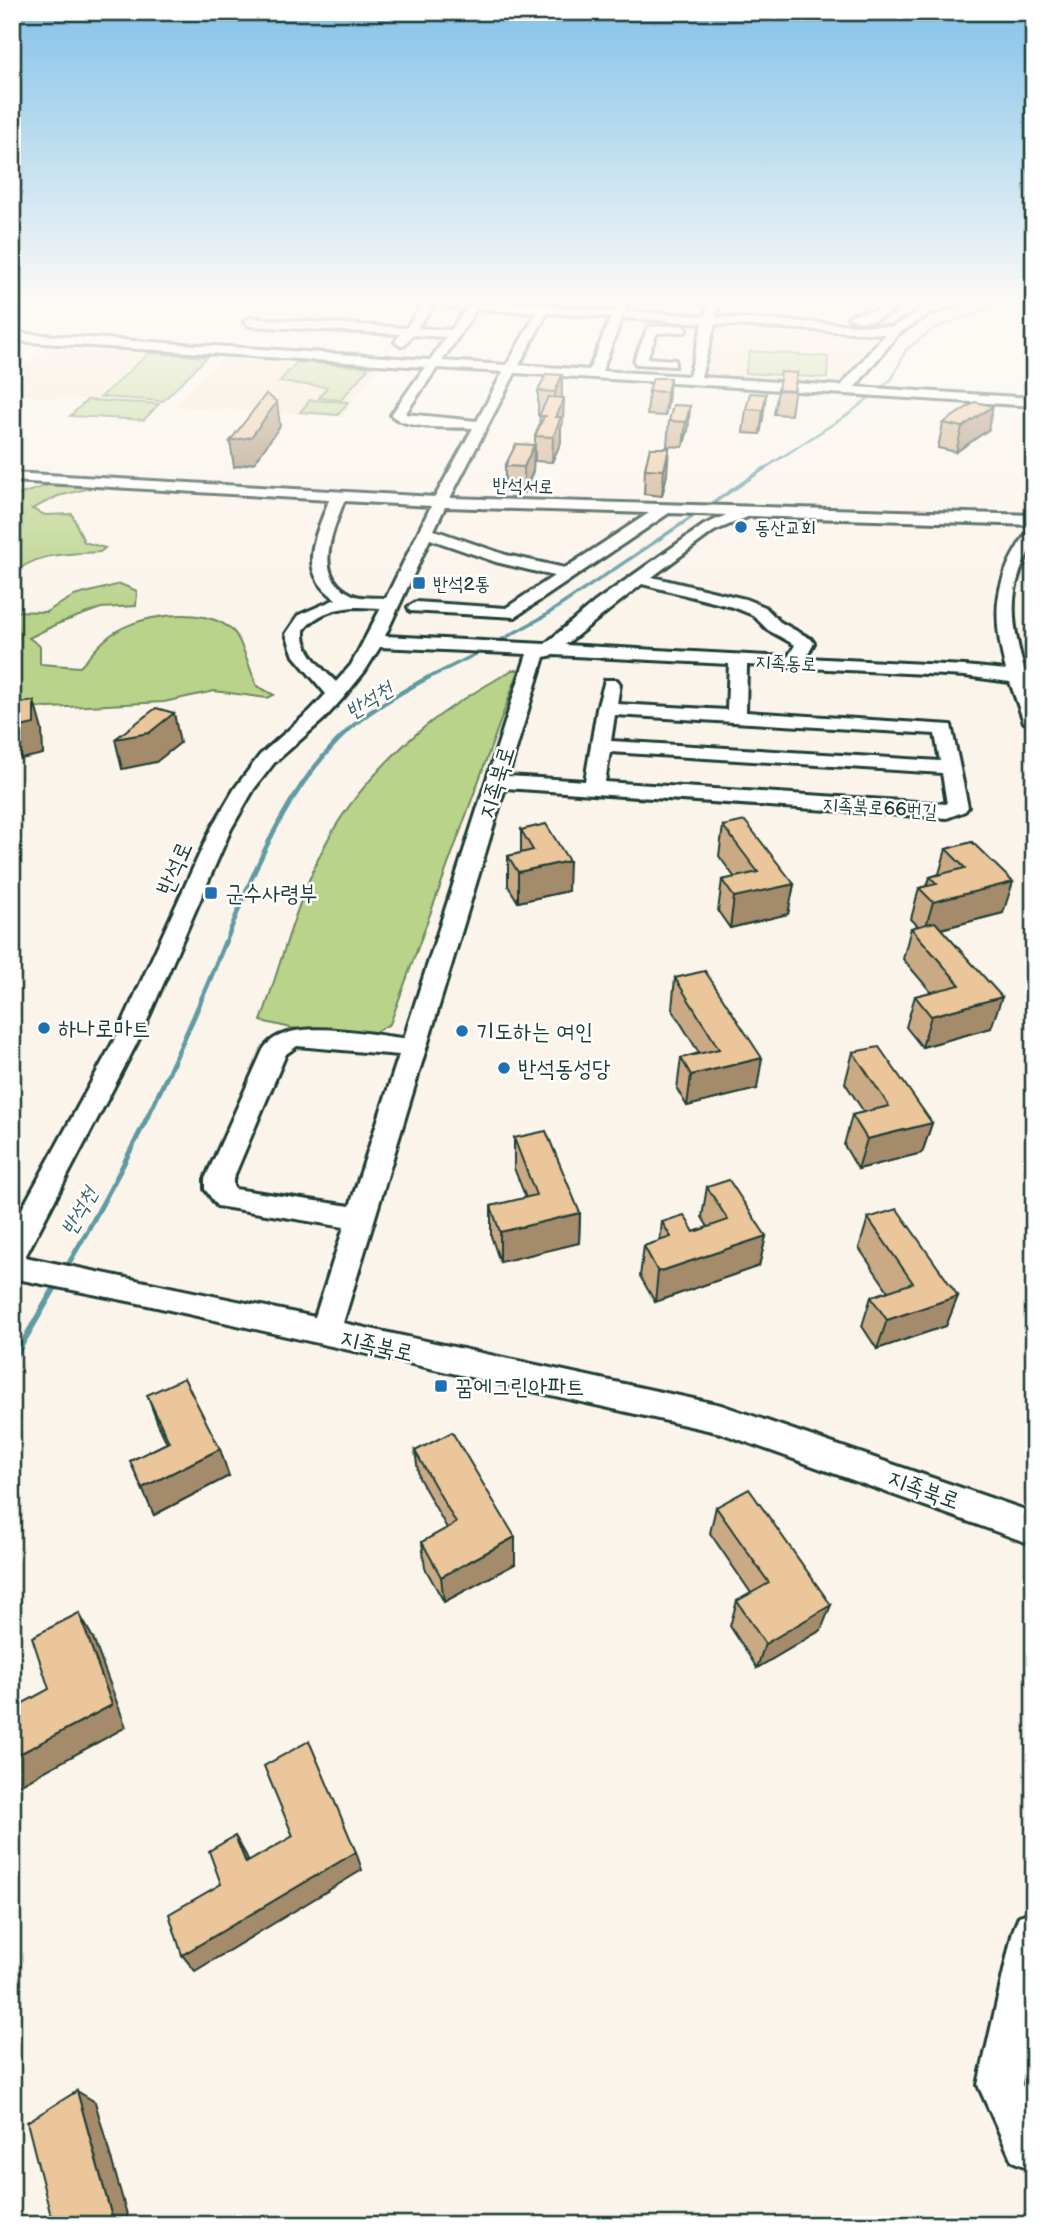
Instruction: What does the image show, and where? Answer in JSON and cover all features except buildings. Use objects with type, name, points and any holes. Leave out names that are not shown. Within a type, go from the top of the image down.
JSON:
[{"type":"street","points":[[403,408],[399,418],[483,425]]},
{"type":"street","name":"반석로","points":[[12,1254],[128,1037],[221,829],[245,788],[267,759],[317,715],[359,667],[440,502],[492,408]]},
{"type":"street","name":"반석서로","points":[[12,477],[440,502],[1034,520]]},
{"type":"street","points":[[338,496],[319,553],[321,578],[334,592],[349,601]]},
{"type":"street","points":[[416,607],[509,613],[672,508]]},
{"type":"street","points":[[542,652],[709,528],[752,510]]},
{"type":"street","points":[[427,533],[502,559],[569,574]]},
{"type":"street","points":[[1034,533],[1022,546],[1010,571],[1004,629],[1024,677],[1034,722]]},
{"type":"street","points":[[640,579],[739,603],[759,611],[774,626],[805,643],[797,654],[798,663]]},
{"type":"street","points":[[336,694],[304,657],[296,642],[295,629],[300,622],[328,604],[349,601],[392,604]]},
{"type":"street","name":"지족동로","points":[[374,641],[1024,677]]},
{"type":"street","name":"지족북로","points":[[542,652],[497,781],[325,1333],[721,1419],[1034,1529]]},
{"type":"street","points":[[736,717],[738,660]]},
{"type":"street","points":[[594,788],[611,684]]},
{"type":"street","name":"지족북로66번길","points":[[497,781],[947,812],[958,807],[944,729],[607,709]]},
{"type":"street","points":[[601,746],[951,768]]},
{"type":"street","points":[[361,1219],[227,1198],[219,1189],[219,1179],[275,1051],[282,1042],[294,1037],[305,1037],[414,1048]]},
{"type":"street","points":[[12,1266],[144,1292],[325,1333]]},
{"type":"street","points":[[1034,1931],[1000,2085],[1028,2145],[1034,2148]]},
{"type":"shaded area","points":[[210,408],[348,408],[342,417]]},
{"type":"green space","points":[[78,408],[155,408],[144,420],[70,416]]},
{"type":"green space","points":[[303,408],[343,408],[338,415],[300,412]]},
{"type":"green space","points":[[48,485],[95,487],[58,496],[32,509],[45,515],[72,514],[84,542],[105,548],[100,552],[42,558],[21,567],[12,575],[12,497]]},
{"type":"green space","points":[[120,584],[137,591],[136,606],[101,608],[57,624],[29,638],[40,646],[40,664],[80,667],[102,642],[133,623],[169,615],[205,617],[233,631],[257,686],[274,695],[267,698],[214,691],[164,702],[49,708],[12,706],[12,611],[46,612],[74,596]]},
{"type":"green space","points":[[512,670],[519,670],[390,1024],[369,1035],[291,1028],[261,1021],[295,916],[320,855],[338,822],[388,761],[426,726],[462,700]]},
{"type":"waterway","name":"반석천","points":[[763,470],[856,408]]},
{"type":"waterway","name":"반석천","points":[[492,645],[543,617],[763,470]]},
{"type":"waterway","name":"반석천","points":[[426,679],[484,650]]},
{"type":"waterway","name":"반석천","points":[[225,944],[264,851],[280,820],[317,764],[365,716],[429,677]]},
{"type":"waterway","name":"반석천","points":[[65,1270],[151,1109],[225,942]]},
{"type":"waterway","name":"반석천","points":[[12,1361],[58,1282]]},
{"type":"place","name":"동산교회","points":[[741,527]]},
{"type":"place","name":"반석2통","points":[[419,583]]},
{"type":"place","name":"군수사령부","points":[[211,893]]},
{"type":"place","name":"하나로마트","points":[[44,1028]]},
{"type":"place","name":"기도하는 여인","points":[[462,1031]]},
{"type":"place","name":"반석동성당","points":[[504,1068]]},
{"type":"place","name":"꿈에그린아파트","points":[[441,1386]]}]
